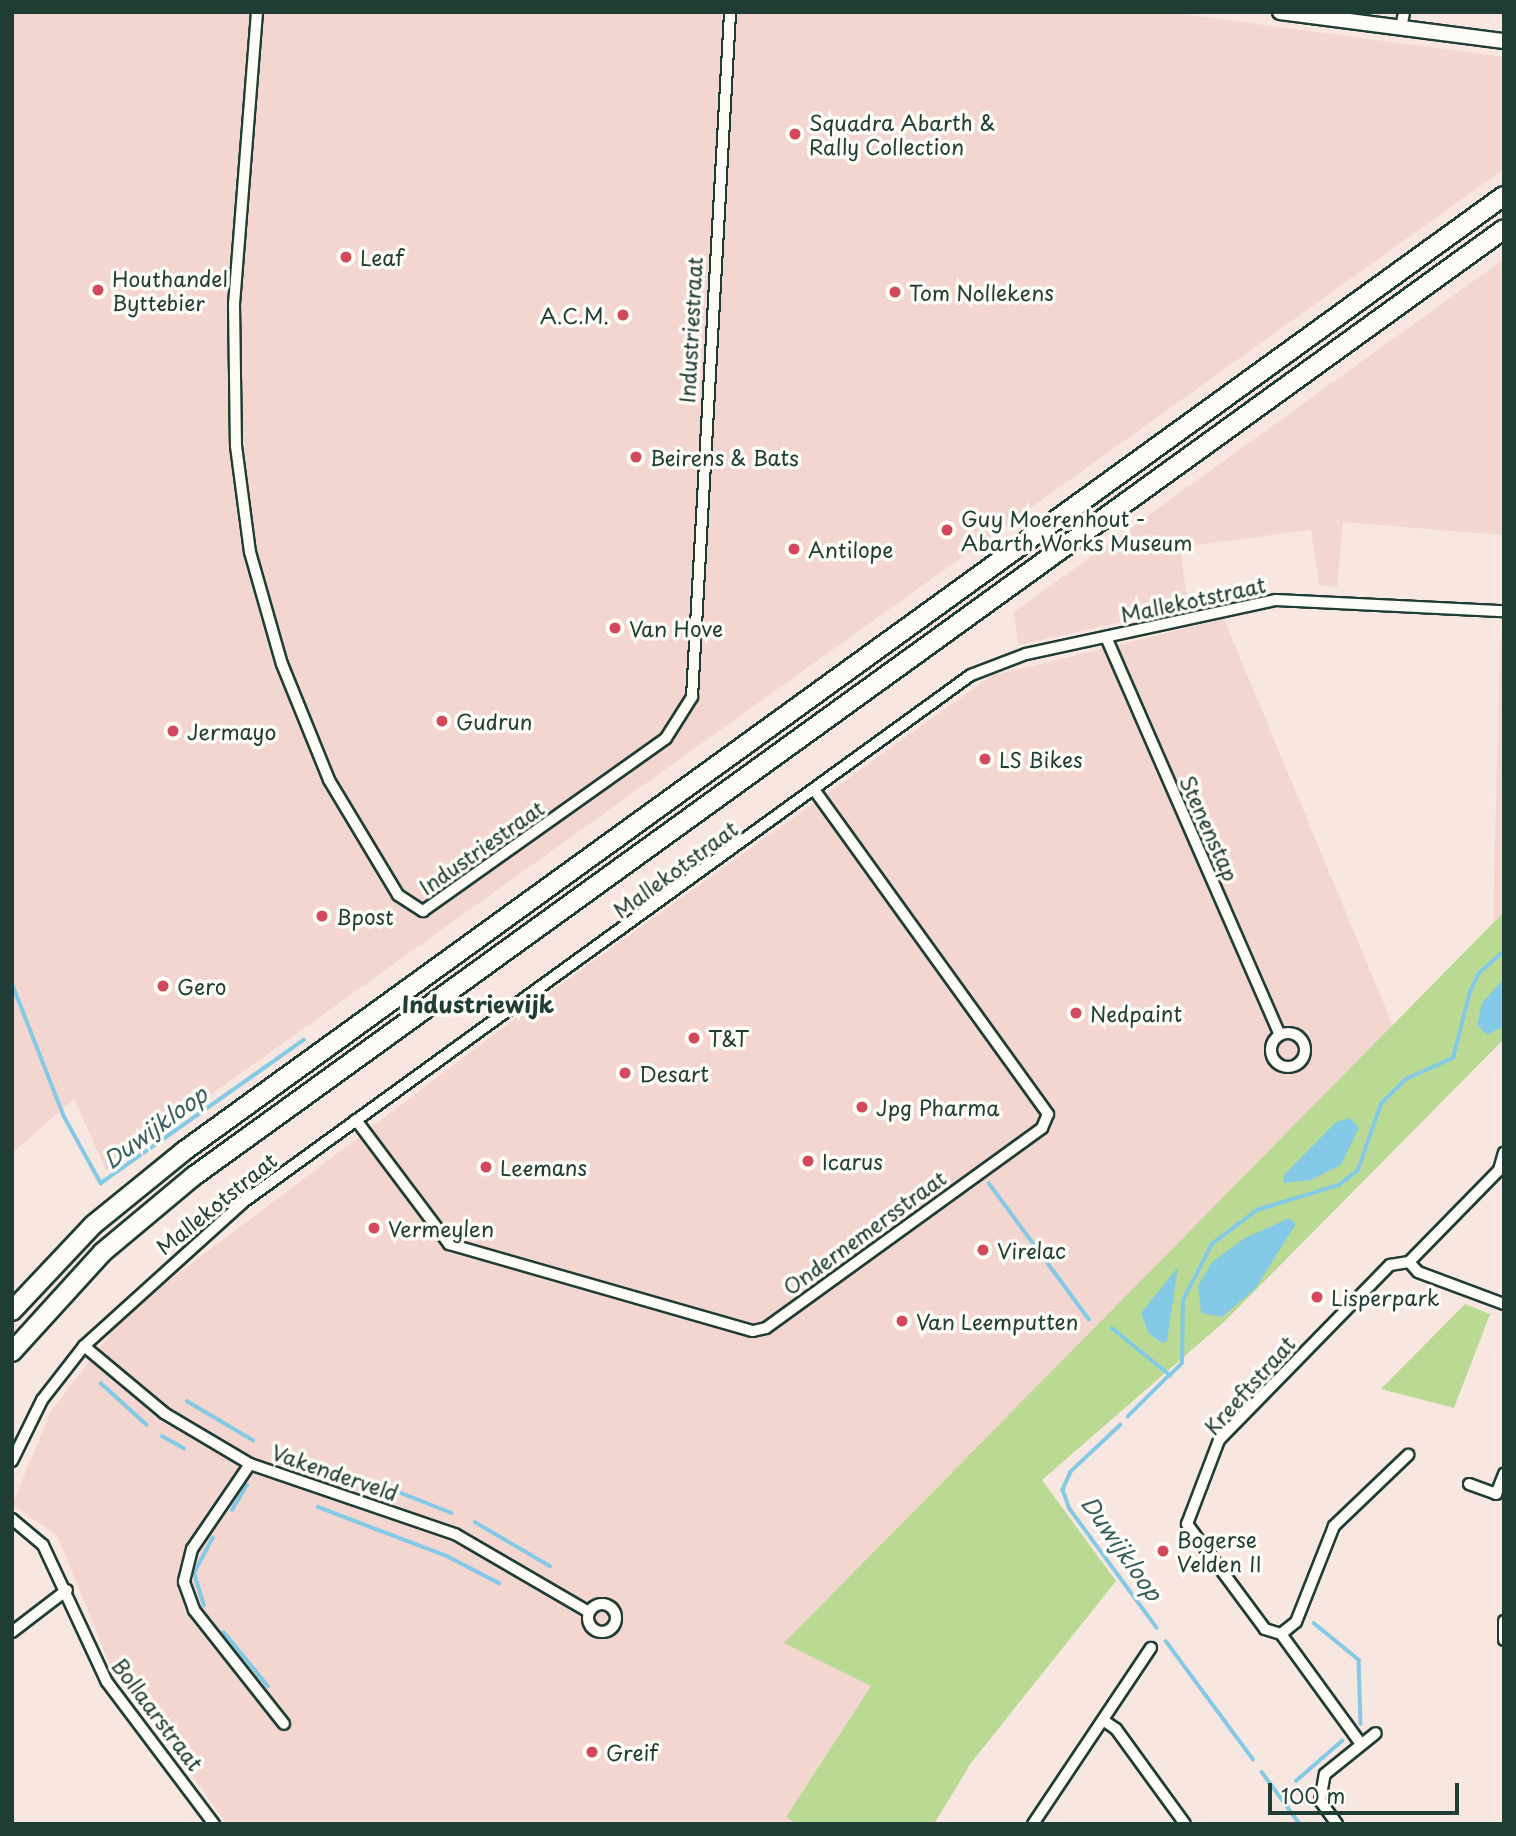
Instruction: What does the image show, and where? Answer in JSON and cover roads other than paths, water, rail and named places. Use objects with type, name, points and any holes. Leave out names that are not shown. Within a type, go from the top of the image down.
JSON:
[{"type":"highway","points":[[12,1311],[93,1225],[184,1151],[1504,196]]},
{"type":"highway","points":[[12,1352],[103,1252],[194,1176],[1504,229]]},
{"type":"street","name":"Industriestraat","points":[[257,12],[234,304],[236,446],[250,552],[282,664],[329,780],[397,895],[423,911],[666,738],[692,697],[730,12]]},
{"type":"street","points":[[1280,12],[1504,41]]},
{"type":"street","points":[[1401,27],[1404,12]]},
{"type":"street","name":"Mallekotstraat","points":[[12,1461],[43,1400],[84,1346],[242,1203],[971,675],[1026,654],[1276,600],[1504,611]]},
{"type":"street","name":"Stenenstap","points":[[1106,637],[1279,1035]]},
{"type":"street","name":"Ondernemersstraat","points":[[356,1120],[449,1244],[753,1331],[766,1328],[1042,1128],[1048,1114],[814,790]]},
{"type":"street","name":"Kreeftstraat","points":[[1361,1744],[1281,1634],[1265,1629],[1187,1524],[1219,1440],[1390,1265],[1409,1262],[1499,1170],[1504,1153]]},
{"type":"street","points":[[1409,1262],[1418,1272],[1504,1304]]},
{"type":"street","name":"Vakenderveld","points":[[84,1346],[164,1413],[250,1464],[455,1534],[589,1612]]},
{"type":"street","points":[[1281,1634],[1296,1622],[1334,1526],[1409,1455]]},
{"type":"street","points":[[250,1464],[192,1549],[184,1582],[194,1610],[284,1724]]},
{"type":"street","points":[[1469,1484],[1500,1496],[1504,1474]]},
{"type":"street","name":"Bollaarstraat","points":[[12,1519],[43,1545],[67,1590],[107,1682],[214,1824]]},
{"type":"street","points":[[12,1632],[67,1590]]},
{"type":"street","points":[[1504,1621],[1504,1640]]},
{"type":"street","points":[[1033,1824],[1151,1648]]},
{"type":"street","points":[[1102,1720],[1116,1729],[1185,1824]]},
{"type":"street","points":[[1337,1824],[1320,1801],[1325,1774],[1376,1733]]},
{"type":"water","points":[[1504,978],[1504,1026],[1487,1035],[1477,1025],[1482,1003]]},
{"type":"water","points":[[1350,1118],[1359,1128],[1341,1165],[1311,1180],[1284,1183],[1283,1176],[1336,1122]]},
{"type":"water","points":[[1289,1218],[1296,1224],[1255,1289],[1222,1317],[1201,1313],[1198,1286],[1212,1262],[1245,1238]]},
{"type":"water","points":[[1178,1267],[1167,1341],[1162,1343],[1149,1334],[1141,1313]]},
{"type":"waterway","points":[[1170,1375],[1182,1363],[1183,1300],[1212,1244],[1257,1210],[1339,1185],[1358,1170],[1381,1104],[1406,1079],[1453,1058],[1470,992],[1479,973],[1504,951]]},
{"type":"waterway","name":"Duwijkloop","points":[[12,983],[64,1116],[101,1183],[304,1040]]},
{"type":"waterway","name":"Duwijkloop","points":[[989,1183],[1089,1319]]},
{"type":"waterway","name":"Duwijkloop","points":[[1112,1328],[1170,1375],[1128,1417]]},
{"type":"waterway","points":[[101,1383],[147,1425]]},
{"type":"waterway","points":[[187,1401],[253,1440]]},
{"type":"waterway","name":"Duwijkloop","points":[[1121,1425],[1071,1472],[1063,1490],[1070,1509],[1157,1628]]},
{"type":"waterway","points":[[162,1436],[184,1448]]},
{"type":"waterway","points":[[287,1455],[353,1477]]},
{"type":"waterway","points":[[378,1484],[452,1513]]},
{"type":"waterway","points":[[232,1510],[247,1485]]},
{"type":"waterway","points":[[318,1507],[447,1556],[499,1583]]},
{"type":"waterway","points":[[475,1522],[550,1566]]},
{"type":"waterway","points":[[204,1606],[194,1573],[213,1538]]},
{"type":"waterway","name":"Duwijkloop","points":[[1314,1623],[1359,1660],[1361,1724]]},
{"type":"waterway","points":[[224,1632],[268,1686]]},
{"type":"waterway","name":"Duwijkloop","points":[[1166,1641],[1253,1759]]},
{"type":"waterway","name":"Duwijkloop","points":[[1296,1781],[1342,1741]]},
{"type":"waterway","name":"Duwijkloop","points":[[1262,1772],[1300,1824]]},
{"type":"place","name":"Squadra Abarth & Rally Collection","points":[[795,134]]},
{"type":"place","name":"Leaf","points":[[346,257]]},
{"type":"place","name":"Houthandel Byttebier","points":[[98,290]]},
{"type":"place","name":"Tom Nollekens","points":[[895,292]]},
{"type":"place","name":"A.C.M.","points":[[623,315]]},
{"type":"place","name":"Beirens & Bats","points":[[636,457]]},
{"type":"place","name":"Guy Moerenhout - Abarth Works Museum","points":[[947,530]]},
{"type":"place","name":"Antilope","points":[[794,549]]},
{"type":"place","name":"Van Hove","points":[[615,628]]},
{"type":"place","name":"Gudrun","points":[[442,721]]},
{"type":"place","name":"Jermayo","points":[[173,731]]},
{"type":"place","name":"LS Bikes","points":[[985,759]]},
{"type":"place","name":"Bpost","points":[[322,916]]},
{"type":"place","name":"Gero","points":[[163,986]]},
{"type":"place","name":"Nedpaint","points":[[1076,1013]]},
{"type":"place","name":"T&T","points":[[694,1038]]},
{"type":"place","name":"Desart","points":[[625,1073]]},
{"type":"place","name":"Jpg Pharma","points":[[862,1107]]},
{"type":"place","name":"Icarus","points":[[808,1161]]},
{"type":"place","name":"Leemans","points":[[486,1167]]},
{"type":"place","name":"Vermeylen","points":[[374,1228]]},
{"type":"place","name":"Virelac","points":[[983,1250]]},
{"type":"place","name":"Lisperpark","points":[[1317,1297]]},
{"type":"place","name":"Van Leemputten","points":[[902,1321]]},
{"type":"place","name":"Bogerse Velden II","points":[[1163,1551]]},
{"type":"place","name":"Greif","points":[[592,1752]]},
{"type":"district","name":"Industriewijk","points":[[478,1004]]}]
